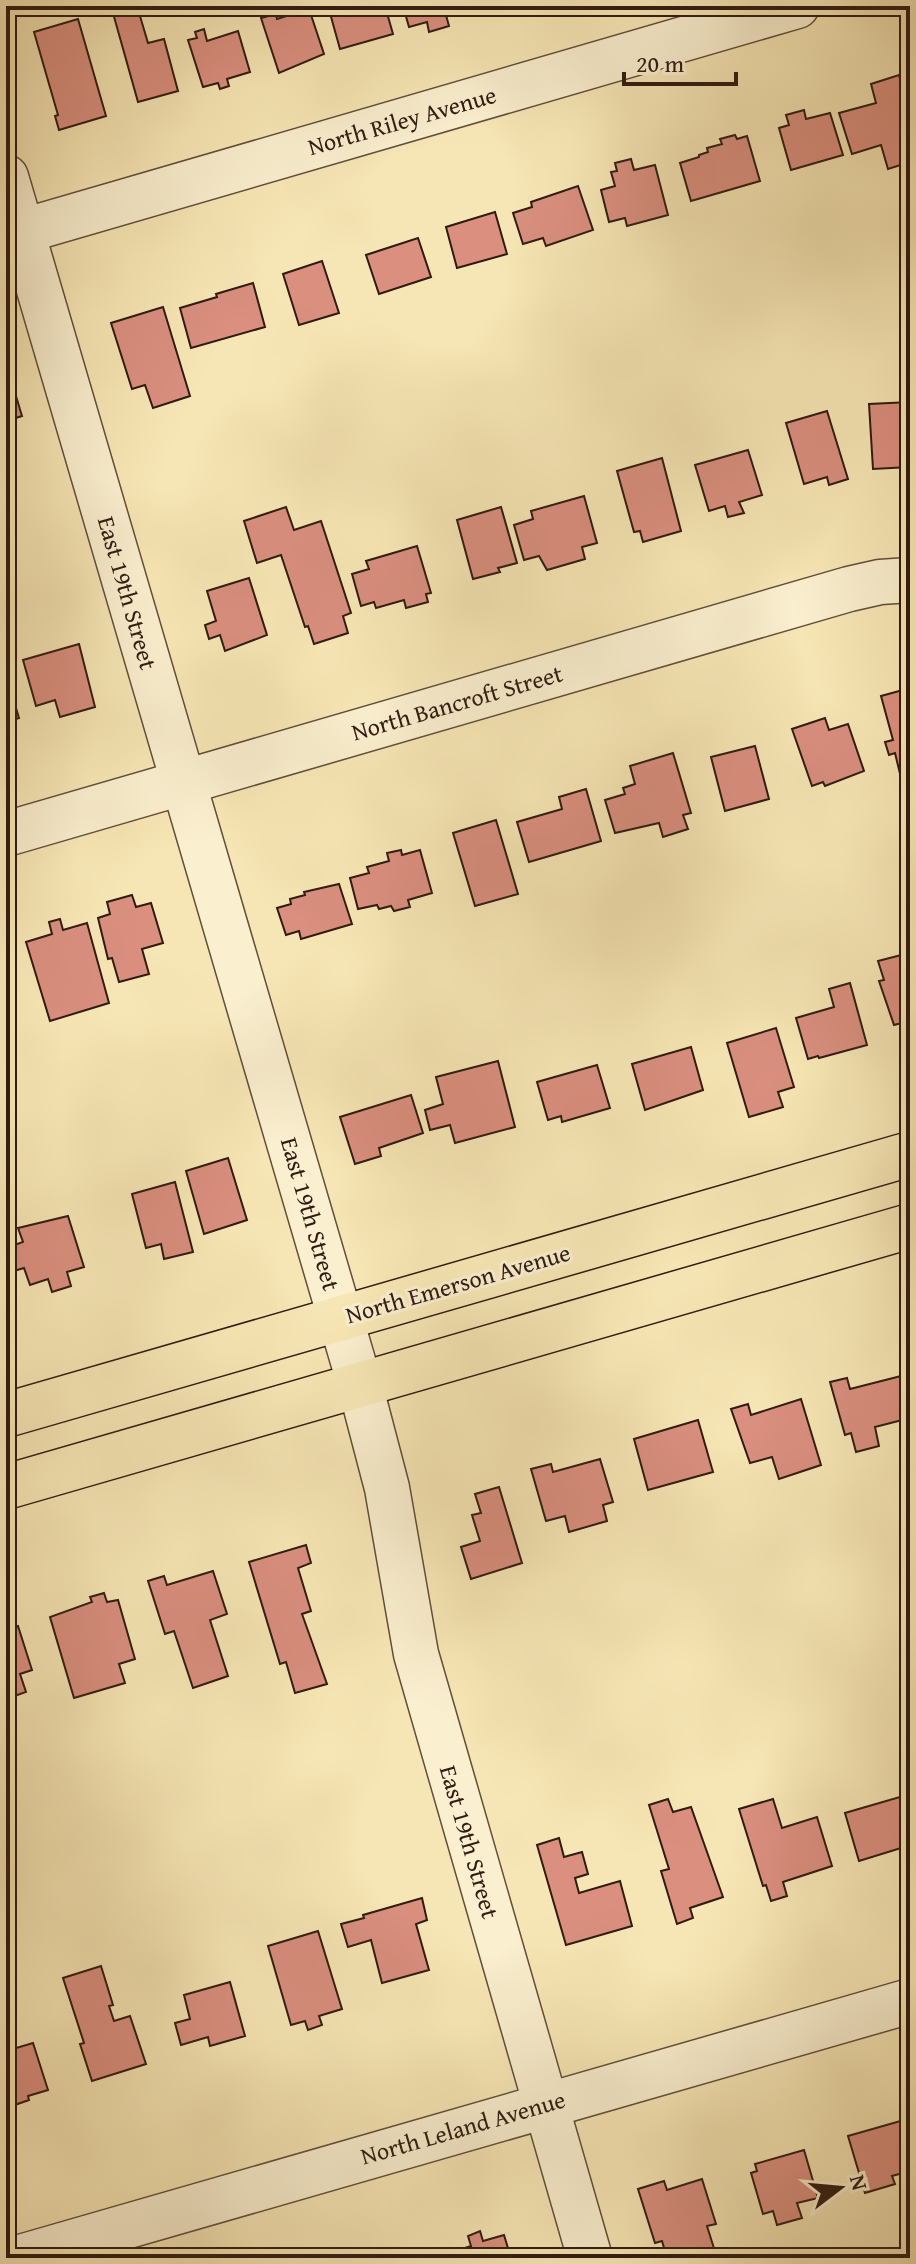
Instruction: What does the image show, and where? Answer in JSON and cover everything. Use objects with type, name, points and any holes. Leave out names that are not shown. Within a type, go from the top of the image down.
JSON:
[{"type":"main road","name":"North Emerson Avenue","points":[[6,1415],[910,1154]]},
{"type":"main road","points":[[6,1487],[910,1226]]},
{"type":"street","name":"North Riley Avenue","points":[[14,234],[797,6]]},
{"type":"street","name":"East 19th Street","points":[[6,177],[14,234],[183,783],[360,1385],[387,1488],[416,1654],[590,2258]]},
{"type":"street","name":"North Bancroft Street","points":[[6,834],[849,589],[880,582],[910,580]]},
{"type":"street","name":"North Leland Avenue","points":[[17,2258],[910,2001]]},
{"type":"building","points":[[111,6],[137,6],[148,43],[164,39],[178,91],[138,102]]},
{"type":"building","points":[[328,6],[385,6],[393,34],[340,49]]},
{"type":"building","points":[[403,6],[460,6],[462,11],[446,15],[449,26],[429,32],[427,22],[409,27]]},
{"type":"building","points":[[309,9],[324,54],[279,73],[261,18],[276,14],[277,19]]},
{"type":"building","points":[[78,19],[106,116],[59,130],[55,116],[58,115],[34,32]]},
{"type":"building","points":[[204,29],[207,41],[238,31],[250,72],[227,79],[229,86],[220,89],[218,83],[203,87],[188,40],[197,38],[195,32]]},
{"type":"building","points":[[899,75],[904,94],[910,93],[910,162],[888,169],[881,145],[852,154],[839,113],[876,103],[871,84]]},
{"type":"building","points":[[804,110],[806,119],[830,113],[843,155],[791,170],[779,128],[789,125],[786,115]]},
{"type":"building","points":[[735,135],[737,139],[747,136],[760,181],[691,201],[680,163],[699,157],[708,152],[707,148],[722,144],[720,139]]},
{"type":"building","points":[[631,159],[634,170],[655,165],[668,215],[627,226],[625,218],[609,222],[601,190],[615,186],[611,172],[617,171],[615,163]]},
{"type":"building","points":[[578,186],[593,230],[546,246],[543,238],[523,244],[513,213],[532,207],[531,202]]},
{"type":"building","points":[[495,212],[507,254],[457,268],[446,227]]},
{"type":"building","points":[[418,238],[431,277],[379,294],[366,255]]},
{"type":"building","points":[[322,261],[339,313],[299,325],[283,274]]},
{"type":"building","points":[[253,283],[265,327],[191,348],[180,308]]},
{"type":"building","points":[[163,307],[190,396],[153,408],[145,385],[132,389],[111,323]]},
{"type":"building","points":[[6,390],[9,399],[16,396],[22,416],[6,421]]},
{"type":"building","points":[[910,402],[910,467],[873,469],[869,404]]},
{"type":"building","points":[[827,411],[848,479],[829,485],[827,477],[804,484],[786,423]]},
{"type":"building","points":[[748,450],[762,495],[739,502],[744,513],[728,517],[725,506],[709,511],[695,465]]},
{"type":"building","points":[[662,458],[681,531],[643,542],[640,531],[634,532],[617,471]]},
{"type":"building","points":[[584,496],[597,543],[582,547],[585,559],[547,570],[539,556],[524,560],[514,525],[533,519],[531,511]]},
{"type":"building","points":[[286,507],[294,530],[321,521],[351,613],[343,616],[348,633],[314,644],[308,626],[305,627],[281,555],[257,563],[244,521]]},
{"type":"building","points":[[501,507],[517,563],[498,568],[500,572],[473,579],[457,520]]},
{"type":"building","points":[[417,546],[431,593],[426,594],[428,602],[406,608],[404,600],[376,608],[374,602],[361,606],[352,574],[369,569],[366,561]]},
{"type":"building","points":[[249,578],[267,635],[225,651],[220,635],[209,639],[205,625],[216,621],[207,591]]},
{"type":"building","points":[[79,644],[95,707],[60,717],[55,700],[36,706],[23,660]]},
{"type":"building","points":[[6,674],[19,718],[6,722]]},
{"type":"building","points":[[910,688],[910,775],[901,778],[895,753],[889,755],[885,742],[893,740],[881,696]]},
{"type":"building","points":[[825,718],[829,730],[848,724],[864,771],[825,786],[823,782],[812,786],[792,729]]},
{"type":"building","points":[[755,746],[769,799],[725,811],[711,757]]},
{"type":"building","points":[[673,753],[691,813],[683,815],[688,829],[663,837],[659,823],[615,833],[605,800],[625,794],[623,788],[635,784],[630,766]]},
{"type":"building","points":[[586,789],[601,841],[529,862],[517,822],[562,809],[559,797]]},
{"type":"building","points":[[496,820],[518,894],[475,906],[453,833]]},
{"type":"building","points":[[401,850],[402,855],[420,850],[432,893],[408,900],[410,907],[394,911],[391,906],[379,909],[377,905],[358,909],[350,878],[369,873],[367,867],[389,861],[387,853]]},
{"type":"building","points":[[339,884],[352,924],[301,939],[299,931],[286,935],[277,908],[291,904],[290,899],[305,895],[304,892]]},
{"type":"building","points":[[132,895],[136,907],[151,903],[163,943],[142,949],[149,974],[119,982],[112,958],[108,959],[98,918],[110,914],[107,902]]},
{"type":"building","points":[[60,919],[63,930],[87,923],[109,1003],[50,1021],[26,942],[52,934],[49,922]]},
{"type":"building","points":[[909,953],[910,1021],[894,1025],[879,981],[884,980],[878,961]]},
{"type":"building","points":[[850,983],[867,1045],[808,1059],[796,1018],[834,1007],[829,989]]},
{"type":"building","points":[[776,1028],[794,1087],[778,1092],[783,1107],[749,1117],[727,1043]]},
{"type":"building","points":[[691,1047],[703,1090],[645,1110],[632,1064]]},
{"type":"building","points":[[498,1061],[515,1127],[455,1143],[450,1125],[430,1130],[425,1110],[443,1104],[436,1077]]},
{"type":"building","points":[[597,1065],[610,1108],[562,1122],[561,1116],[548,1120],[537,1082]]},
{"type":"building","points":[[411,1095],[423,1133],[379,1148],[381,1156],[355,1164],[340,1117]]},
{"type":"building","points":[[228,1158],[247,1220],[204,1234],[186,1171]]},
{"type":"building","points":[[175,1182],[193,1252],[164,1259],[161,1244],[146,1248],[132,1194]]},
{"type":"building","points":[[68,1216],[84,1267],[67,1272],[71,1286],[52,1292],[48,1279],[30,1285],[24,1268],[7,1273],[6,1277],[6,1248],[23,1242],[18,1228]]},
{"type":"building","points":[[901,1376],[910,1418],[875,1427],[879,1446],[856,1452],[851,1433],[845,1435],[830,1382],[847,1378],[850,1389]]},
{"type":"building","points":[[801,1399],[821,1465],[779,1479],[772,1457],[750,1463],[731,1409],[748,1404],[751,1415]]},
{"type":"building","points":[[698,1420],[713,1472],[648,1490],[634,1439]]},
{"type":"building","points":[[600,1459],[613,1502],[603,1505],[607,1521],[569,1532],[565,1516],[546,1521],[531,1469],[551,1464],[553,1472]]},
{"type":"building","points":[[499,1487],[522,1563],[471,1579],[461,1547],[480,1541],[472,1515],[481,1513],[475,1494]]},
{"type":"building","points":[[306,1545],[311,1563],[298,1568],[311,1611],[302,1614],[327,1684],[295,1693],[286,1662],[280,1664],[249,1562]]},
{"type":"building","points":[[213,1571],[227,1614],[210,1620],[228,1676],[193,1688],[174,1631],[165,1634],[148,1581],[164,1576],[167,1585]]},
{"type":"building","points":[[104,1593],[107,1602],[118,1600],[135,1659],[119,1664],[125,1683],[74,1698],[50,1617],[92,1602],[90,1597]]},
{"type":"building","points":[[18,1626],[32,1670],[20,1674],[26,1692],[6,1699],[6,1630]]},
{"type":"building","points":[[910,1794],[910,1858],[905,1860],[901,1848],[859,1861],[845,1813]]},
{"type":"building","points":[[668,1799],[673,1812],[691,1807],[723,1897],[690,1908],[693,1918],[677,1924],[661,1871],[669,1869],[649,1805]]},
{"type":"building","points":[[773,1799],[782,1828],[817,1817],[832,1866],[783,1882],[787,1896],[771,1901],[766,1885],[763,1886],[739,1809]]},
{"type":"building","points":[[559,1838],[564,1857],[582,1852],[588,1874],[575,1878],[579,1893],[620,1881],[632,1926],[566,1945],[537,1845]]},
{"type":"building","points":[[422,1898],[427,1920],[416,1924],[429,1970],[382,1983],[371,1940],[348,1947],[341,1924]]},
{"type":"building","points":[[318,1931],[342,2009],[319,2016],[322,2025],[308,2030],[305,2021],[291,2025],[268,1946]]},
{"type":"building","points":[[101,1966],[113,2005],[109,2006],[114,2021],[130,2016],[146,2064],[92,2081],[80,2044],[84,2043],[63,1978]]},
{"type":"building","points":[[230,1982],[245,2036],[210,2046],[208,2037],[181,2045],[175,2023],[190,2019],[184,1995]]},
{"type":"building","points":[[33,2043],[48,2090],[6,2108],[6,2051]]},
{"type":"building","points":[[904,2120],[910,2142],[910,2171],[892,2176],[895,2184],[865,2193],[848,2136]]},
{"type":"building","points":[[804,2150],[818,2198],[797,2203],[802,2218],[777,2225],[773,2211],[763,2214],[751,2173],[757,2171],[755,2164]]},
{"type":"building","points":[[702,2179],[716,2224],[707,2226],[717,2258],[667,2258],[662,2241],[655,2243],[638,2189],[664,2181],[667,2190]]},
{"type":"building","points":[[480,2231],[483,2241],[504,2235],[511,2258],[451,2258],[450,2253],[471,2246],[468,2236]]},
{"type":"waterway","points":[[905,7],[910,7]]}]
